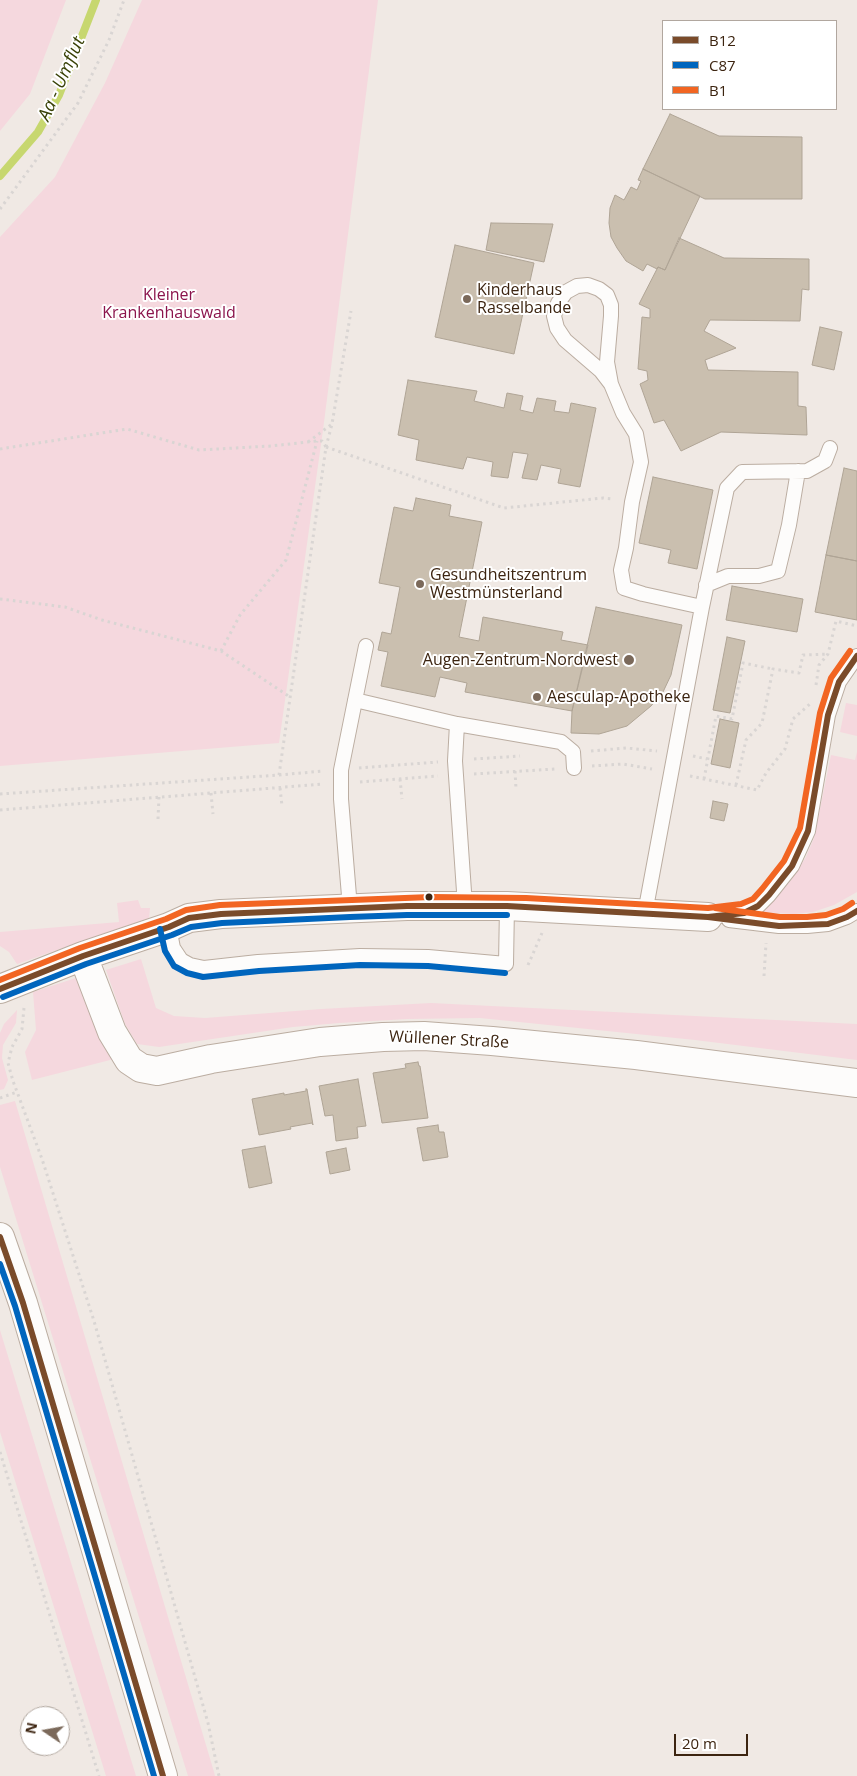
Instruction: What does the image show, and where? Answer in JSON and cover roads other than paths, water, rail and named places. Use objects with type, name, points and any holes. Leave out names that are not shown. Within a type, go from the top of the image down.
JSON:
[{"type":"street","points":[[9,985],[189,918],[221,914],[350,908],[507,906],[708,917]]},
{"type":"street","name":"Wüllener Straße","points":[[83,956],[104,1013],[121,1049],[129,1060],[141,1068],[157,1071],[219,1058],[320,1042],[424,1036],[636,1056],[857,1083]]},
{"type":"street","points":[[0,1237],[23,1303],[164,1776]]},
{"type":"lane","points":[[611,384],[607,362],[611,305],[607,295],[599,289],[588,285],[577,286],[566,292],[558,303],[554,316],[557,328],[565,340],[601,371],[611,384],[636,434],[641,462],[632,502],[621,570],[624,588],[643,594],[702,606]]},
{"type":"lane","points":[[645,913],[706,585],[727,488],[742,472],[807,471],[824,461],[830,448]]},
{"type":"lane","points":[[706,585],[728,576],[759,576],[778,571],[789,525],[798,471]]},
{"type":"lane","points":[[350,908],[341,799],[341,770],[366,646]]},
{"type":"lane","points":[[708,917],[744,913],[758,906],[792,866],[808,831],[828,715],[839,682],[857,656]]},
{"type":"lane","points":[[355,700],[457,724],[561,742],[573,752],[574,768]]},
{"type":"lane","points":[[457,724],[455,761],[465,906]]},
{"type":"lane","points":[[169,927],[172,948],[181,960],[190,965],[204,968],[258,962],[360,956],[428,957],[506,964],[507,906]]},
{"type":"lane","points":[[708,917],[779,926],[807,926],[828,924],[857,911]]},
{"type":"waterway","name":"Aa - Umflut","points":[[0,176],[38,132],[59,95],[96,0]]},
{"type":"place","name":"Kinderhaus Rasselbande","points":[[467,299]]},
{"type":"place","name":"Gesundheitszentrum Westmünsterland","points":[[420,584]]},
{"type":"place","name":"Augen-Zentrum-Nordwest","points":[[629,660]]},
{"type":"place","name":"Aesculap-Apotheke","points":[[537,697]]},
{"type":"park label","name":"Kleiner Krankenhauswald","points":[[169,304]]}]
